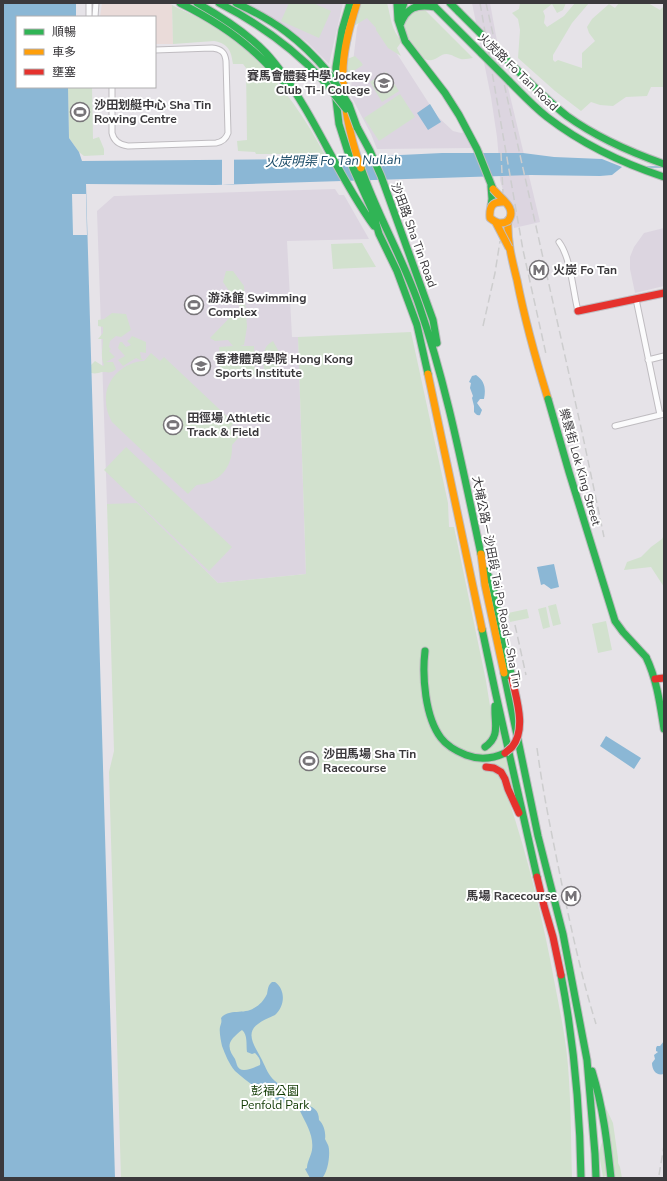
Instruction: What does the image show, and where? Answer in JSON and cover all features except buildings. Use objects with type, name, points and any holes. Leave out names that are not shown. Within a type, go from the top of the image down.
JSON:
[{"type":"main road","points":[[180,3],[206,16],[237,38],[253,51],[296,93]]},
{"type":"main road","points":[[197,3],[234,26],[252,40],[274,62],[296,93],[365,214],[379,234]]},
{"type":"main road","name":"沙田路 Sha Tin Road","points":[[219,3],[251,20],[276,36],[302,58],[322,79],[346,109],[357,127],[370,151],[383,181],[433,320],[441,374]]},
{"type":"main road","points":[[236,3],[267,18],[287,31],[305,47],[328,72],[343,93],[350,105],[357,127]]},
{"type":"main road","name":"大埔公路－沙田段 Tai Po Road – Sha Tin","points":[[350,3],[342,30],[336,67],[335,91],[339,124],[353,156],[379,234],[400,278],[417,325],[496,695],[524,813],[525,825],[544,906],[554,937],[565,998],[577,1081],[581,1178]]},
{"type":"main road","name":"大埔公路－沙田段 Tai Po Road – Sha Tin","points":[[353,156],[346,110],[344,71],[349,35],[357,3]]},
{"type":"main road","points":[[397,3],[399,23],[403,37],[408,46],[445,93],[459,115],[477,149],[491,186],[511,210],[511,217],[503,224],[496,223],[489,216],[492,199],[491,186]]},
{"type":"main road","points":[[399,23],[404,3]]},
{"type":"main road","name":"火炭路 Fo Tan Road","points":[[450,3],[517,70],[556,106],[585,127],[632,152],[664,164]]},
{"type":"main road","points":[[399,23],[403,16],[411,9],[421,5],[433,5]]},
{"type":"main road","name":"火炭路 Fo Tan Road","points":[[433,5],[541,111],[579,138],[625,162],[664,177]]},
{"type":"main road","name":"大埔公路－沙田段 Tai Po Road – Sha Tin","points":[[363,184],[408,273],[418,299],[441,374],[482,561],[485,585],[538,836],[563,934],[587,1060],[596,1178]]},
{"type":"main road","points":[[491,206],[497,202],[504,202]]},
{"type":"main road","name":"樂景街 Lok King Street","points":[[508,220],[509,248],[529,335],[608,603],[619,627],[646,657],[653,670],[664,729]]},
{"type":"main road","name":"樂景街 Lok King Street","points":[[496,223],[509,248]]},
{"type":"main road","points":[[578,311],[664,293]]},
{"type":"main road","points":[[425,651],[423,665],[428,708],[436,731],[444,741],[460,753],[475,757],[487,758],[498,756],[508,751],[513,746],[520,731],[519,712],[492,583],[482,561]]},
{"type":"main road","points":[[655,679],[664,678]]},
{"type":"main road","points":[[485,747],[494,740],[496,734],[494,713],[496,695]]},
{"type":"main road","points":[[486,767],[494,768],[501,772],[525,825]]},
{"type":"main road","points":[[587,1060],[599,1094],[607,1136],[611,1178]]},
{"type":"street","points":[[89,3],[89,16]]},
{"type":"street","points":[[95,16],[96,3]]},
{"type":"street","points":[[112,88],[112,133],[114,140],[120,144],[128,146],[216,143],[223,140],[228,133],[226,61],[223,52],[212,48],[156,50]]},
{"type":"street","points":[[559,242],[566,256],[578,311]]},
{"type":"street","points":[[615,426],[662,415],[648,360],[636,299]]},
{"type":"street","points":[[648,360],[664,356]]},
{"type":"shaded area","points":[[102,3],[167,3],[172,5],[173,44],[156,44],[156,16],[100,16]]},
{"type":"shaded area","points":[[238,3],[343,3],[329,64],[307,42],[273,19]]},
{"type":"shaded area","points":[[472,3],[490,3],[497,41],[540,222],[514,228],[500,180],[497,137],[491,97]]},
{"type":"shaded area","name":"賽馬會體藝中學 Jockey Club Ti-I College","points":[[362,12],[394,49],[437,116],[453,131],[461,133],[470,131],[473,148],[377,149],[371,134],[351,96],[352,71],[357,28]]},
{"type":"shaded area","name":"香港體育學院 Hong Kong Sports Institute","points":[[335,189],[339,195],[344,195],[369,239],[287,241],[292,337],[298,337],[306,574],[218,583],[137,504],[107,504],[97,211],[114,196]]},
{"type":"shaded area","points":[[664,228],[664,286],[635,293],[630,269],[630,257],[634,247],[644,233]]},
{"type":"green space","points":[[289,3],[313,3],[331,11],[319,38],[281,21]]},
{"type":"green space","points":[[360,3],[387,3],[393,28],[402,41],[397,48],[401,56],[388,48],[376,28],[367,18],[354,26]]},
{"type":"green space","points":[[520,3],[566,3],[563,10],[557,13],[552,4],[543,11],[545,16],[544,23],[547,27],[564,16],[575,3],[589,3],[572,23],[553,55],[553,60],[555,62],[558,60],[582,68],[582,53],[595,41],[589,33],[587,27],[592,19],[609,4],[615,8],[619,3],[648,3],[660,10],[664,6],[664,87],[651,87],[647,96],[626,97],[613,106],[600,105],[591,102],[581,111],[555,91],[518,58],[520,30],[518,19],[512,13],[519,9]]},
{"type":"green space","points":[[172,5],[219,29],[252,55],[267,70],[293,103],[316,138],[326,157],[283,159],[281,154],[256,154],[255,152],[238,151],[237,141],[247,140],[246,68],[243,64],[233,64],[230,52],[226,46],[219,42],[214,41],[173,44]]},
{"type":"green space","points":[[416,9],[424,9],[473,58],[462,59],[446,54],[432,60],[422,58],[414,48],[402,27],[407,16]]},
{"type":"green space","points":[[355,56],[363,65],[346,76],[345,73],[348,68],[347,59]]},
{"type":"green space","points":[[386,72],[399,91],[382,102],[370,82]]},
{"type":"green space","name":"沙田划艇中心 Sha Tin Rowing Centre","points":[[68,88],[92,88],[93,139],[99,137],[104,149],[104,155],[84,156],[79,152],[69,138]]},
{"type":"green space","points":[[400,94],[415,117],[379,141],[364,118]]},
{"type":"green space","points":[[362,243],[376,267],[333,269],[331,244]]},
{"type":"green space","points":[[226,271],[233,271],[244,286],[247,327],[244,345],[240,346],[254,346],[255,375],[220,377],[219,347],[233,346],[228,340],[215,341],[210,338],[240,307],[223,282]]},
{"type":"green space","points":[[112,313],[126,314],[131,330],[121,337],[116,336],[110,341],[109,347],[111,349],[109,351],[115,357],[106,362],[113,362],[116,369],[111,372],[91,373],[90,366],[95,361],[103,366],[104,365],[102,355],[103,339],[98,339],[103,333],[103,327],[98,326],[98,320],[104,319]]},
{"type":"green space","name":"沙田馬場 Sha Tin Racecourse","points":[[411,332],[448,503],[449,527],[454,527],[486,681],[493,725],[498,725],[512,787],[505,789],[534,886],[559,1005],[568,1066],[572,1178],[121,1178],[109,772],[114,751],[107,504],[137,503],[218,583],[306,574],[298,337]]},
{"type":"green space","points":[[132,336],[146,342],[146,353],[140,352],[143,360],[136,358],[123,366],[118,360],[125,356],[118,348],[120,342],[122,342],[126,347],[131,345],[127,341]]},
{"type":"green space","points":[[273,341],[278,350],[279,371],[274,375],[265,374],[263,360],[266,347]]},
{"type":"green space","name":"田徑場 Athletic Track & Field","points":[[151,353],[160,361],[164,357],[234,423],[229,428],[239,437],[232,445],[231,457],[224,472],[210,482],[197,485],[188,494],[112,422],[107,410],[106,394],[108,386],[116,374],[129,365],[144,361]]},
{"type":"green space","points":[[126,447],[232,547],[209,571],[104,470]]},
{"type":"green space","points":[[664,535],[664,587],[651,567],[624,570],[627,562],[641,557],[662,539]]},
{"type":"green space","points":[[556,604],[561,624],[553,626],[548,606]]},
{"type":"green space","points":[[546,607],[550,627],[543,629],[538,609]]},
{"type":"green space","points":[[527,609],[529,618],[510,622],[508,613]]},
{"type":"green space","points":[[606,621],[612,650],[598,653],[592,624]]},
{"type":"green space","points":[[605,1106],[613,1123],[618,1163],[622,1178],[612,1178],[611,1174],[603,1177],[600,1161],[600,1150],[603,1140],[607,1136]]},
{"type":"water","points":[[3,3],[76,3],[76,16],[16,16],[16,88],[68,88],[69,138],[79,152],[82,161],[318,159],[442,153],[523,153],[554,157],[602,159],[622,167],[612,175],[600,176],[531,175],[215,185],[86,184],[115,1178],[3,1178]]},
{"type":"water","points":[[430,104],[441,122],[428,130],[417,113]]},
{"type":"water","points":[[476,375],[483,383],[485,389],[484,399],[480,399],[477,403],[482,410],[480,415],[477,415],[474,412],[473,396],[470,388],[471,383],[469,382],[472,376]]},
{"type":"water","points":[[554,564],[559,587],[551,589],[544,584],[541,585],[537,567]]},
{"type":"water","points":[[606,736],[641,758],[634,769],[600,746]]},
{"type":"water","points":[[275,982],[281,989],[283,998],[281,1007],[275,1015],[262,1021],[254,1028],[252,1032],[252,1041],[267,1071],[277,1083],[288,1090],[292,1095],[293,1098],[285,1103],[259,1089],[235,1071],[224,1052],[220,1034],[221,1018],[224,1015],[232,1012],[250,1010],[256,1007],[265,998],[268,987],[271,983]],"holes":[[[242,1030],[246,1037],[247,1052],[252,1054],[255,1053],[258,1056],[260,1063],[260,1065],[244,1070],[240,1069],[238,1066],[230,1047],[233,1038]]]},
{"type":"water","points":[[664,1041],[664,1074],[659,1074],[654,1070],[652,1063],[655,1059],[654,1055],[658,1052],[656,1051],[657,1046],[660,1046]]},
{"type":"water","points":[[304,1105],[310,1106],[317,1111],[329,1148],[326,1172],[322,1178],[310,1178],[305,1169],[307,1168],[311,1152],[312,1139],[300,1111]]},
{"type":"pier","points":[[222,158],[234,158],[234,184],[222,185]]},
{"type":"pier","points":[[72,194],[86,194],[87,235],[73,235]]},
{"type":"waterway","name":"火炭明渠 Fo Tan Nullah","points":[[644,167],[664,167]]},
{"type":"railway","points":[[480,3],[523,250],[546,354]]},
{"type":"railway","points":[[486,3],[604,537]]},
{"type":"railway","points":[[501,153],[503,193]]},
{"type":"railway","points":[[483,326],[495,273],[500,241]]},
{"type":"railway","points":[[515,625],[526,675]]},
{"type":"railway","points":[[537,748],[545,800],[573,938],[596,1024]]},
{"type":"railway","points":[[659,1175],[664,1146]]},
{"type":"traffic: fast","points":[[180,3],[236,36],[261,58],[285,83]]},
{"type":"traffic: fast","points":[[197,3],[225,19],[242,32],[258,45],[277,66],[287,79],[346,183],[374,226]]},
{"type":"traffic: fast","points":[[219,3],[274,36],[299,56],[322,79]]},
{"type":"traffic: fast","points":[[236,3],[275,24],[297,40],[328,72]]},
{"type":"traffic: fast","points":[[350,3],[342,30],[336,67],[335,91],[339,124],[353,168],[372,210],[379,234],[397,271],[417,325],[428,374]]},
{"type":"traffic: fast","points":[[397,3],[398,20],[405,41],[445,93],[459,115],[477,149],[493,189]]},
{"type":"traffic: fast","points":[[399,18],[404,3]]},
{"type":"traffic: fast","points":[[431,3],[482,54]]},
{"type":"traffic: fast","points":[[450,3],[459,12]]},
{"type":"traffic: fast","points":[[400,25],[406,14],[413,8],[422,6],[435,7]]},
{"type":"traffic: fast","points":[[459,12],[517,70]]},
{"type":"traffic: fast","points":[[482,54],[509,81]]},
{"type":"traffic: fast","points":[[517,70],[554,105],[578,124],[614,143],[664,164]]},
{"type":"traffic: fast","points":[[328,72],[349,105],[357,127]]},
{"type":"traffic: fast","points":[[322,79],[346,109]]},
{"type":"traffic: fast","points":[[509,81],[542,113],[574,136],[633,166],[664,177]]},
{"type":"traffic: fast","points":[[357,127],[381,176],[433,320],[437,343]]},
{"type":"traffic: fast","points":[[361,168],[367,185],[413,288],[429,336],[454,429],[481,554]]},
{"type":"traffic: fast","points":[[491,186],[491,206]]},
{"type":"traffic: fast","points":[[548,399],[615,621],[646,657]]},
{"type":"traffic: fast","points":[[486,571],[492,583],[512,678]]},
{"type":"traffic: fast","points":[[482,629],[537,877]]},
{"type":"traffic: fast","points":[[425,651],[424,672],[428,708],[431,719],[441,738],[452,748],[471,757],[495,757],[505,753]]},
{"type":"traffic: fast","points":[[646,657],[655,683],[664,729]]},
{"type":"traffic: fast","points":[[504,673],[538,836],[563,934],[587,1060],[596,1178]]},
{"type":"traffic: fast","points":[[485,747],[490,743],[495,734],[495,706]]},
{"type":"traffic: fast","points":[[561,975],[566,1000],[576,1076],[581,1178]]},
{"type":"traffic: fast","points":[[592,1071],[602,1111],[611,1178]]},
{"type":"traffic: slow","points":[[357,3],[349,28],[343,63],[343,85],[348,121],[361,168]]},
{"type":"traffic: slow","points":[[493,189],[507,204],[511,212],[511,216],[508,221],[499,223],[490,218],[490,211],[494,204],[504,202]]},
{"type":"traffic: slow","points":[[508,220],[508,235],[512,258],[527,325],[548,399]]},
{"type":"traffic: slow","points":[[496,223],[509,248]]},
{"type":"traffic: slow","points":[[428,374],[482,629]]},
{"type":"traffic: slow","points":[[481,554],[485,585],[504,673]]},
{"type":"traffic: jam","points":[[578,311],[664,293]]},
{"type":"traffic: jam","points":[[505,753],[512,747],[516,740],[520,723],[518,704],[512,678]]},
{"type":"traffic: jam","points":[[655,679],[664,678]]},
{"type":"traffic: jam","points":[[486,767],[494,768],[501,772],[519,813]]},
{"type":"traffic: jam","points":[[537,877],[553,937],[561,975]]},
{"type":"place","name":"賽馬會體藝中學 Jockey Club Ti-I College","points":[[384,83]]},
{"type":"place","name":"沙田划艇中心 Sha Tin Rowing Centre","points":[[80,112]]},
{"type":"place","name":"火炭 Fo Tan","points":[[539,270]]},
{"type":"place","name":"游泳館 Swimming Complex","points":[[194,305]]},
{"type":"place","name":"香港體育學院 Hong Kong Sports Institute","points":[[201,366]]},
{"type":"place","name":"田徑場 Athletic Track & Field","points":[[173,425]]},
{"type":"place","name":"沙田馬場 Sha Tin Racecourse","points":[[309,761]]},
{"type":"place","name":"馬場 Racecourse","points":[[571,896]]},
{"type":"park label","name":"彭福公園 Penfold Park","points":[[275,1098]]}]
